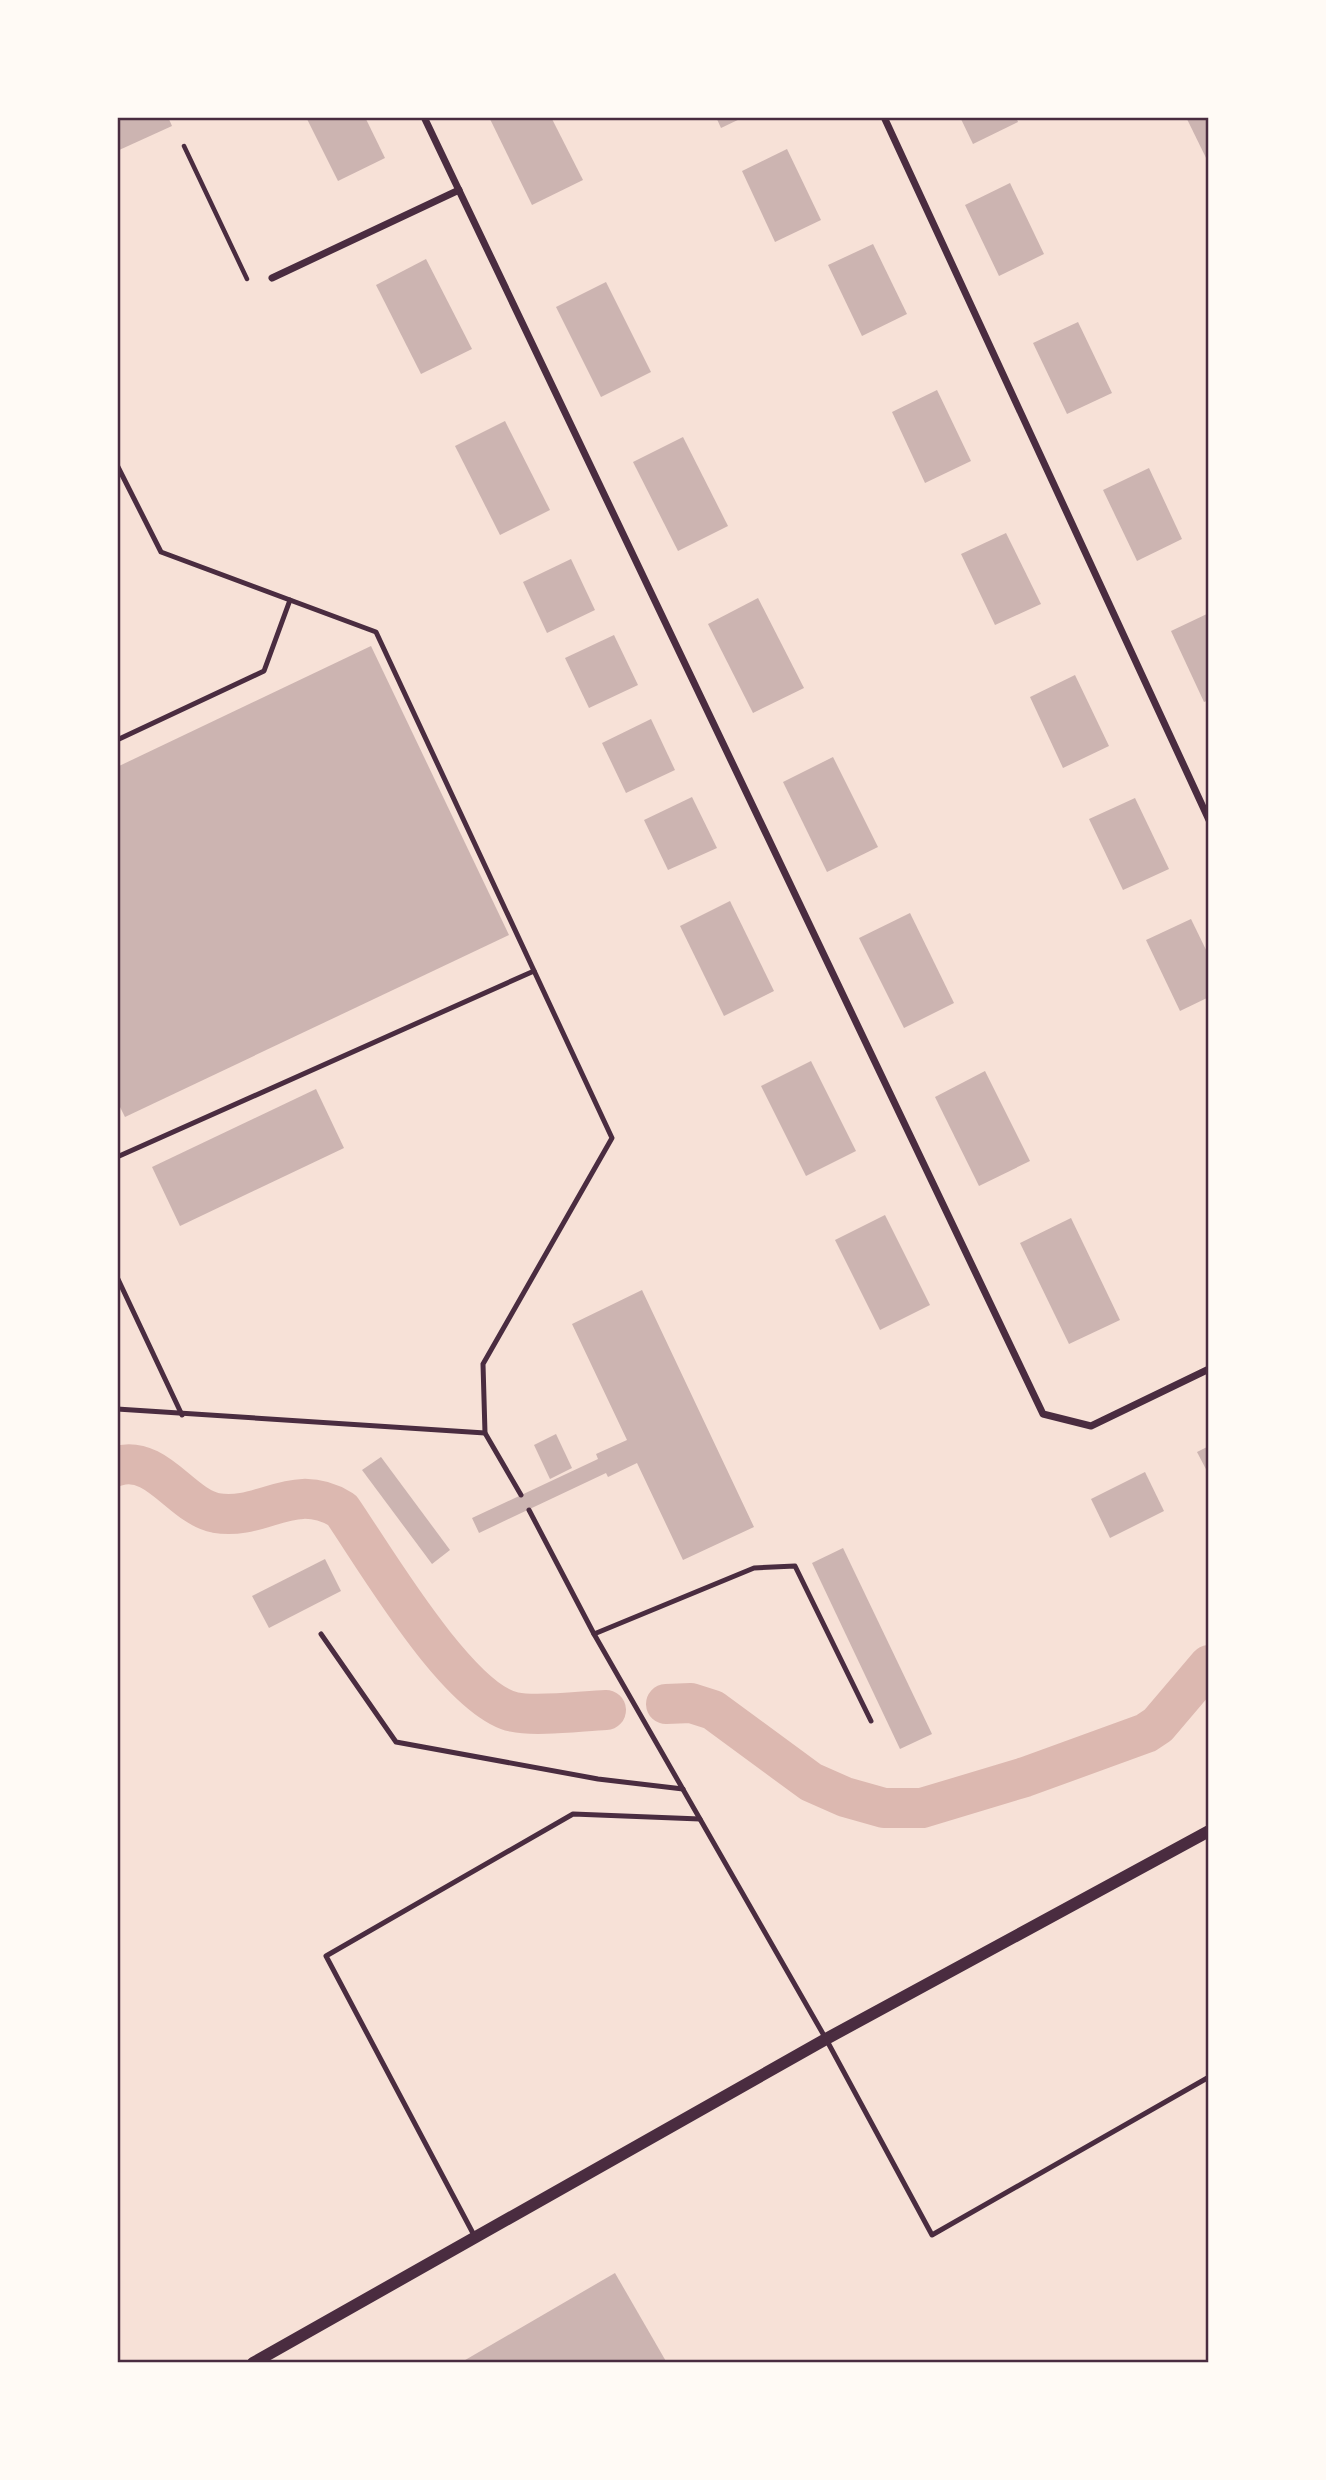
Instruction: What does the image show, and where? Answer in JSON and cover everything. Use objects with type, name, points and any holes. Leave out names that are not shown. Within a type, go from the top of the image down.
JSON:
[{"type":"street","points":[[424,117],[1043,1414],[1091,1426],[1209,1369]]},
{"type":"street","points":[[884,117],[1209,820]]},
{"type":"street","points":[[272,278],[459,190]]},
{"type":"street","points":[[253,2363],[826,2039],[1209,1831]]},
{"type":"lane","points":[[117,466],[161,552],[376,632],[611,1138],[483,1364],[485,1433],[521,1495]]},
{"type":"lane","points":[[117,740],[264,671],[290,600]]},
{"type":"lane","points":[[117,1157],[534,971]]},
{"type":"lane","points":[[117,1277],[182,1415]]},
{"type":"lane","points":[[117,1409],[485,1433]]},
{"type":"lane","points":[[529,1510],[594,1633],[826,2039],[932,2235],[1209,2077]]},
{"type":"lane","points":[[594,1633],[754,1568],[795,1566],[871,1721]]},
{"type":"lane","points":[[321,1634],[396,1742],[598,1779],[683,1789]]},
{"type":"lane","points":[[475,2237],[326,1956],[573,1814],[700,1819]]},
{"type":"path","points":[[184,146],[251,288],[272,278]]},
{"type":"building","points":[[117,117],[168,117],[172,126],[117,151]]},
{"type":"building","points":[[306,117],[365,117],[385,158],[338,181]]},
{"type":"building","points":[[489,117],[551,117],[583,180],[532,205]]},
{"type":"building","points":[[716,117],[744,117],[721,128]]},
{"type":"building","points":[[960,117],[1016,117],[1018,122],[973,144]]},
{"type":"building","points":[[1186,117],[1209,117],[1209,164]]},
{"type":"building","points":[[787,149],[821,220],[775,242],[742,171]]},
{"type":"building","points":[[1010,183],[1044,254],[999,276],[965,205]]},
{"type":"building","points":[[873,244],[907,314],[862,336],[828,265]]},
{"type":"building","points":[[426,259],[472,349],[421,374],[376,285]]},
{"type":"building","points":[[606,282],[651,372],[601,397],[556,307]]},
{"type":"building","points":[[1078,322],[1112,393],[1067,414],[1033,343]]},
{"type":"building","points":[[937,390],[971,461],[925,483],[892,412]]},
{"type":"building","points":[[505,421],[550,510],[500,535],[455,446]]},
{"type":"building","points":[[683,437],[728,526],[678,551],[633,462]]},
{"type":"building","points":[[1149,468],[1182,539],[1137,561],[1103,490]]},
{"type":"building","points":[[1006,533],[1041,604],[995,625],[961,554]]},
{"type":"building","points":[[571,559],[595,610],[547,633],[523,582]]},
{"type":"building","points":[[758,598],[804,688],[753,713],[708,624]]},
{"type":"building","points":[[1209,613],[1209,700],[1204,702],[1171,631]]},
{"type":"building","points":[[614,635],[638,685],[589,708],[565,658]]},
{"type":"building","points":[[371,646],[509,935],[125,1117],[117,1101],[117,767]]},
{"type":"building","points":[[1075,675],[1109,746],[1063,768],[1030,697]]},
{"type":"building","points":[[651,719],[675,770],[626,793],[602,743]]},
{"type":"building","points":[[833,757],[878,847],[827,872],[783,782]]},
{"type":"building","points":[[692,797],[717,848],[668,870],[644,820]]},
{"type":"building","points":[[1135,798],[1169,869],[1123,890],[1089,819]]},
{"type":"building","points":[[730,901],[774,991],[724,1016],[680,926]]},
{"type":"building","points":[[910,913],[954,1003],[904,1028],[859,938]]},
{"type":"building","points":[[1191,919],[1209,956],[1209,997],[1180,1011],[1146,940]]},
{"type":"building","points":[[811,1061],[856,1151],[806,1176],[761,1086]]},
{"type":"building","points":[[985,1071],[1030,1161],[979,1186],[935,1097]]},
{"type":"building","points":[[316,1089],[344,1148],[180,1226],[152,1167]]},
{"type":"building","points":[[885,1215],[930,1305],[880,1330],[835,1240]]},
{"type":"building","points":[[1071,1218],[1120,1320],[1069,1344],[1020,1243]]},
{"type":"building","points":[[642,1290],[754,1527],[683,1560],[637,1463],[608,1477],[606,1473],[479,1533],[472,1518],[598,1459],[596,1454],[627,1440],[572,1324]]},
{"type":"building","points":[[556,1434],[572,1468],[550,1479],[534,1445]]},
{"type":"building","points":[[1209,1446],[1209,1475],[1197,1452]]},
{"type":"building","points":[[381,1457],[450,1550],[432,1564],[362,1470]]},
{"type":"building","points":[[1145,1472],[1164,1511],[1110,1538],[1091,1499]]},
{"type":"building","points":[[843,1548],[932,1734],[900,1749],[812,1563]]},
{"type":"building","points":[[325,1559],[341,1591],[269,1628],[252,1596]]},
{"type":"building","points":[[615,2273],[667,2363],[460,2363]]},
{"type":"waterway","points":[[117,1466],[131,1464],[144,1467],[191,1501],[216,1513],[249,1512],[278,1503],[308,1499],[342,1510],[419,1624],[468,1682],[492,1702],[523,1713],[606,1710]]},
{"type":"waterway","points":[[666,1704],[691,1703],[713,1710],[811,1782],[845,1797],[884,1808],[922,1808],[1025,1777],[1146,1733],[1158,1725],[1209,1665]]}]
